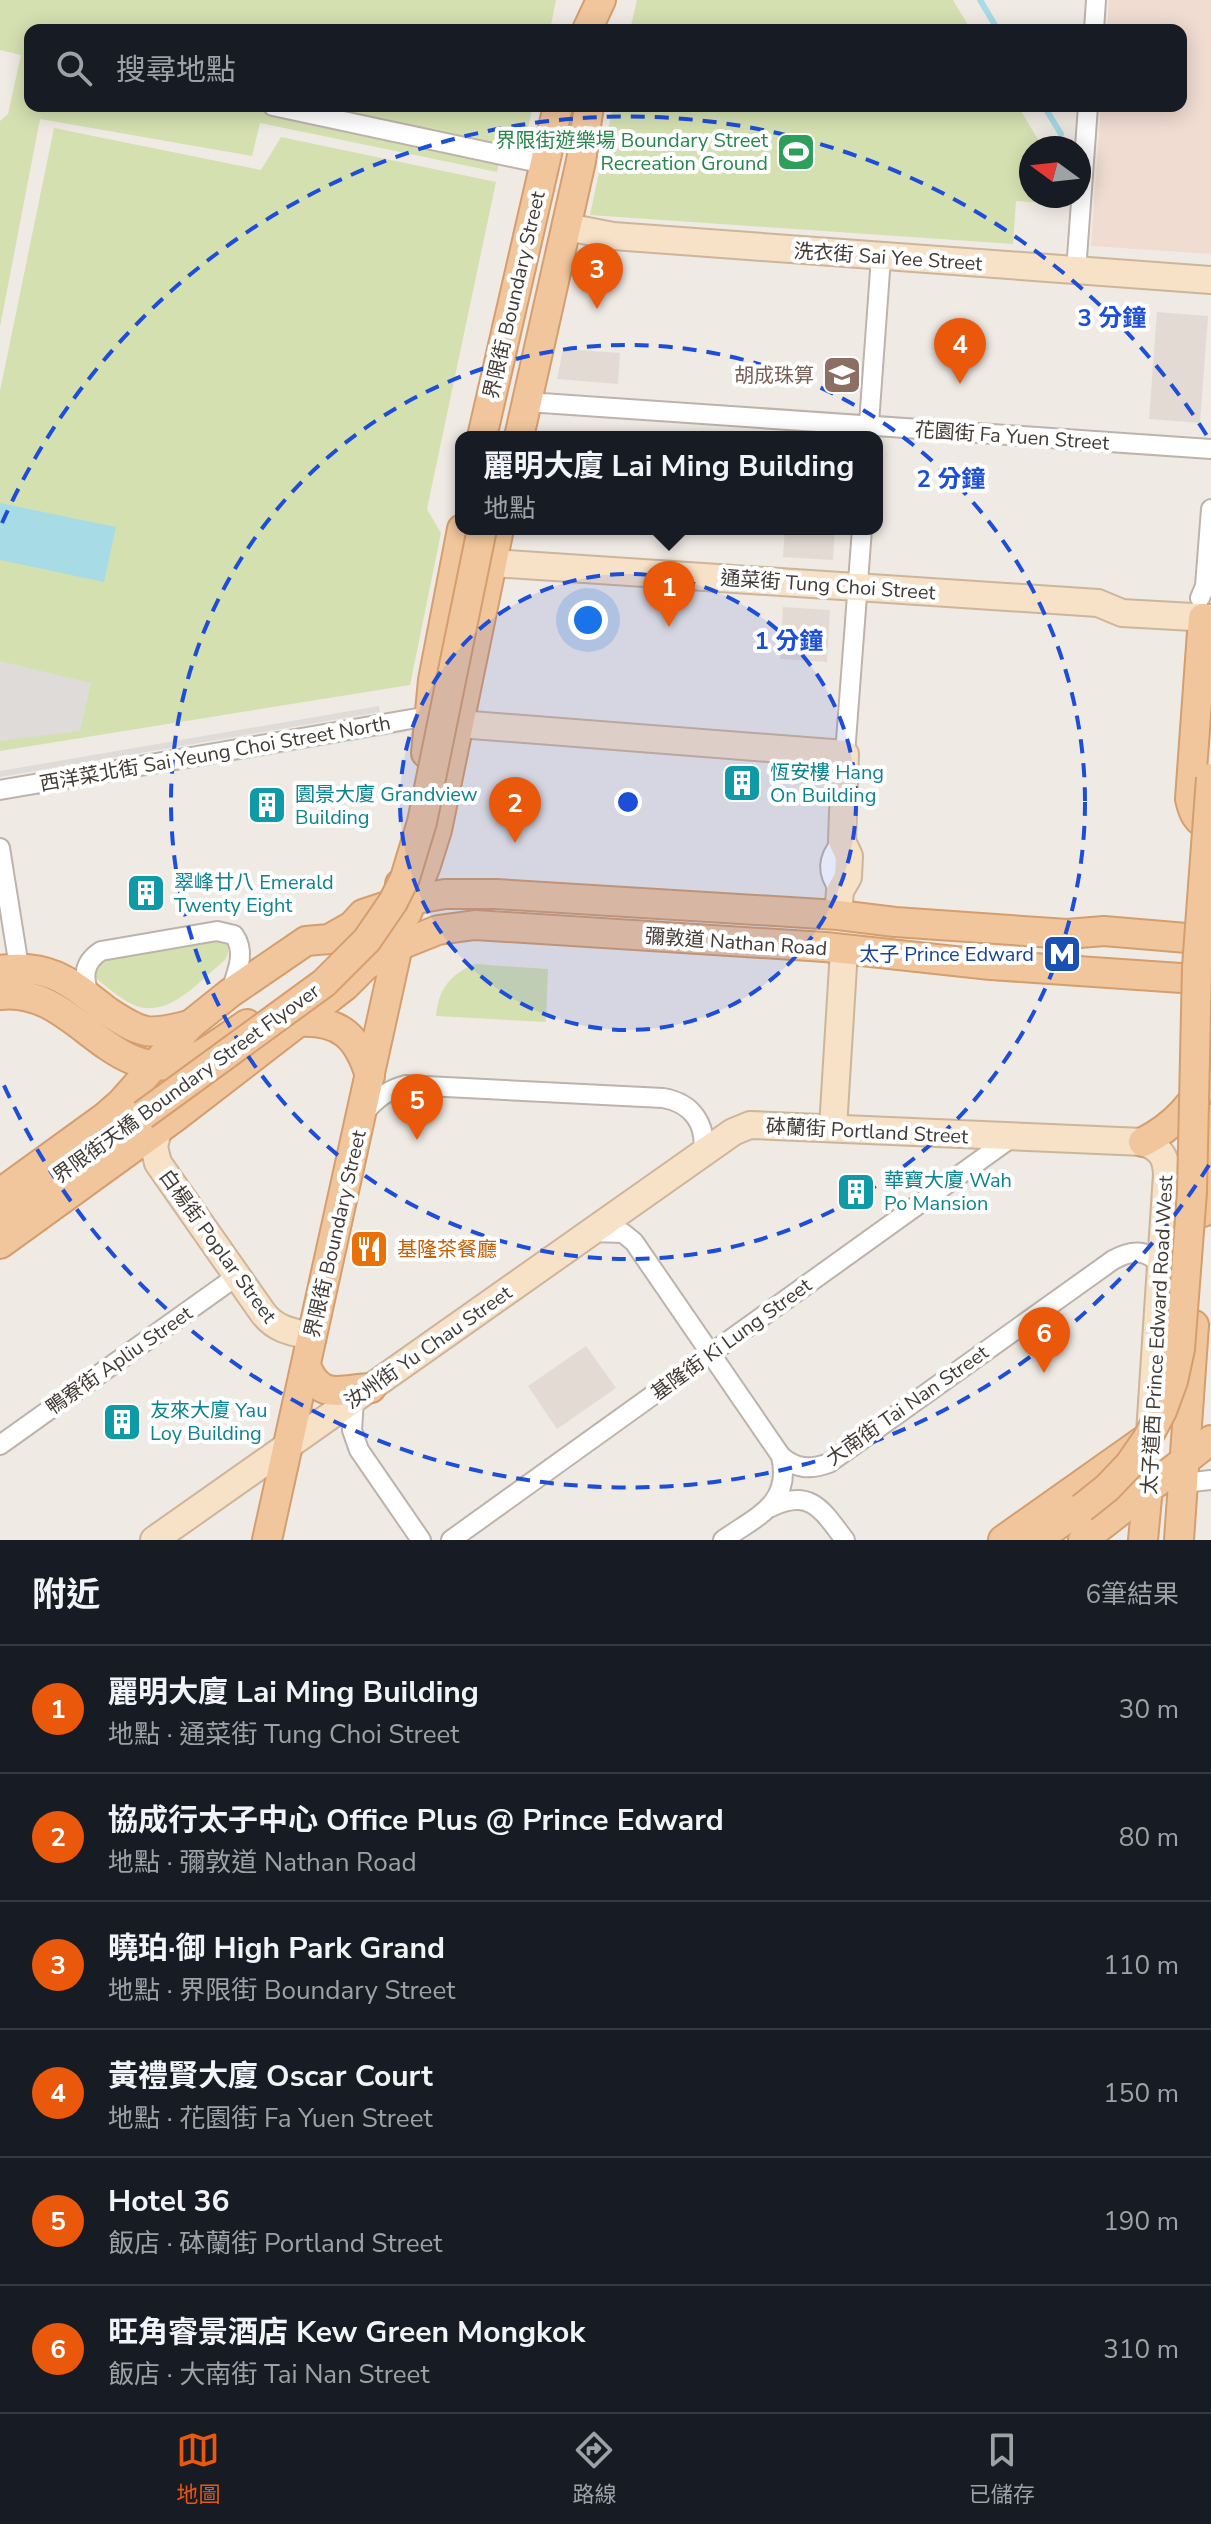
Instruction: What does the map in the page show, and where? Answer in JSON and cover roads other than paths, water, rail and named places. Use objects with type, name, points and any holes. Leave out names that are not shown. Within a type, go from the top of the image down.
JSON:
[{"type":"main road","points":[[590,24],[601,0]]},
{"type":"main road","points":[[597,24],[601,0]]},
{"type":"main road","name":"界限街 Boundary Street","points":[[483,431],[557,112]]},
{"type":"main road","name":"界限街 Boundary Street","points":[[520,431],[558,226],[575,112]]},
{"type":"main road","name":"界限街 Boundary Street","points":[[558,226],[581,161],[588,112]]},
{"type":"main road","points":[[504,431],[558,226]]},
{"type":"main road","name":"界限街 Boundary Street","points":[[402,919],[403,854],[427,748],[433,680],[467,535]]},
{"type":"main road","name":"界限街天橋 Boundary Street Flyover","points":[[0,1218],[296,1006],[348,960],[383,918],[405,878],[422,822],[467,535]]},
{"type":"main road","name":"界限街 Boundary Street","points":[[267,1540],[402,919],[437,830],[498,535]]},
{"type":"main road","points":[[1205,612],[1190,799],[1194,814],[1203,824],[1211,827]]},
{"type":"main road","points":[[1036,1540],[1082,1508],[1129,1465],[1162,1411],[1180,1349],[1192,1192],[1197,967],[1211,778]]},
{"type":"main road","name":"彌敦道 Nathan Road","points":[[365,966],[402,919],[445,894],[839,903],[1067,934],[1104,931],[1211,940]]},
{"type":"main road","points":[[0,1193],[105,1117],[190,1025],[230,993],[306,941],[328,918],[349,913],[402,919]]},
{"type":"main road","name":"彌敦道 Nathan Road","points":[[402,919],[438,930],[475,925],[844,950],[991,965],[1211,980]]},
{"type":"main road","points":[[1067,934],[1097,950],[1211,960]]},
{"type":"main road","points":[[0,1244],[158,1130],[355,978],[365,966]]},
{"type":"main road","points":[[0,995],[21,994],[45,1000],[112,1050],[153,1065],[184,1062],[200,1055],[299,991],[345,969],[365,966]]},
{"type":"main road","points":[[10,969],[34,968],[58,975],[138,1029],[159,1031],[190,1025]]},
{"type":"main road","points":[[299,1022],[324,1023],[346,1033],[357,1045],[370,1076]]},
{"type":"main road","points":[[1143,1142],[1183,1115],[1211,1073]]},
{"type":"main road","name":"太子道西 Prince Edward Road West","points":[[1179,1540],[1194,1474],[1200,1402],[1211,1119]]},
{"type":"main road","points":[[306,1366],[316,1384],[328,1391],[363,1394]]},
{"type":"main road","points":[[1003,1540],[1200,1402]]},
{"type":"main road","name":"太子道西 Prince Edward Road West","points":[[1143,1540],[1150,1437]]},
{"type":"main road","points":[[1053,1504],[1113,1488],[1149,1486],[1194,1474],[1211,1440]]},
{"type":"main road","points":[[1083,1540],[1149,1486]]},
{"type":"street","points":[[1094,24],[1096,0]]},
{"type":"street","points":[[301,112],[544,164]]},
{"type":"street","points":[[1076,271],[1088,112]]},
{"type":"street","name":"洗衣街 Sai Yee Street","points":[[558,226],[613,236],[1211,280]]},
{"type":"street","points":[[869,431],[881,257]]},
{"type":"street","name":"花園街 Fa Yuen Street","points":[[527,402],[858,431]]},
{"type":"street","name":"花園街 Fa Yuen Street","points":[[883,433],[1211,449]]},
{"type":"street","points":[[1205,612],[1211,509]]},
{"type":"street","name":"通菜街 Tung Choi Street","points":[[467,535],[464,551],[472,560],[492,563],[1098,603],[1122,613],[1205,612]]},
{"type":"street","points":[[839,903],[848,877],[849,856],[842,841],[845,754],[862,535]]},
{"type":"street","name":"西洋菜北街 Sai Yeung Choi Street North","points":[[0,790],[429,716]]},
{"type":"street","points":[[459,724],[845,754]]},
{"type":"street","points":[[0,848],[10,969]]},
{"type":"street","points":[[93,1000],[85,984],[85,973],[89,962],[101,951],[217,931],[234,935],[240,945],[241,959],[230,993]]},
{"type":"street","points":[[833,1128],[844,950]]},
{"type":"street","points":[[361,1116],[381,1095],[406,1085],[663,1098],[685,1105],[694,1112],[705,1138],[703,1154]]},
{"type":"street","name":"砵蘭街 Portland Street","points":[[703,1154],[733,1132],[750,1125],[1143,1142]]},
{"type":"street","name":"白楊街 Poplar Street","points":[[158,1130],[154,1147],[158,1163],[272,1323],[283,1330],[312,1336]]},
{"type":"street","name":"基隆街 Ki Lung Street","points":[[451,1540],[1011,1138]]},
{"type":"street","name":"太子道西 Prince Edward Road West","points":[[1143,1142],[1162,1153],[1167,1163],[1150,1437]]},
{"type":"street","name":"汝州街 Yu Chau Street","points":[[154,1540],[703,1154]]},
{"type":"street","points":[[593,1232],[614,1231],[629,1236],[781,1456],[784,1484],[771,1507]]},
{"type":"street","name":"大南街 Tai Nan Street","points":[[781,1456],[798,1467],[818,1467],[829,1463],[1124,1254],[1145,1252],[1155,1258],[1162,1268]]},
{"type":"street","name":"鴨寮街 Apliu Street","points":[[0,1445],[237,1276]]},
{"type":"street","points":[[363,1394],[352,1430],[359,1450],[421,1540]]},
{"type":"street","points":[[723,1540],[771,1507],[787,1500],[805,1500],[823,1511],[845,1540]]},
{"type":"water","points":[[0,503],[116,527],[104,582],[0,560]]},
{"type":"waterway","points":[[980,0],[994,24]]},
{"type":"waterway","points":[[1048,112],[1061,134]]},
{"type":"place","name":"界限街遊樂場 Boundary Street Recreation Ground","points":[[796,152]]},
{"type":"place","name":"曉珀·御 High Park Grand","points":[[597,309]]},
{"type":"place","name":"胡成珠算","points":[[842,375]]},
{"type":"place","name":"黃禮賢大廈 Oscar Court","points":[[960,384]]},
{"type":"place","name":"麗明大廈 Lai Ming Building","points":[[669,627]]},
{"type":"place","name":"恆安樓 Hang On Building","points":[[742,783]]},
{"type":"place","name":"園景大廈 Grandview Building","points":[[267,805]]},
{"type":"place","name":"協成行太子中心 Office Plus @ Prince Edward","points":[[515,843]]},
{"type":"place","name":"翠峰廿八 Emerald Twenty Eight","points":[[146,893]]},
{"type":"place","name":"太子 Prince Edward","points":[[1062,954]]},
{"type":"place","name":"Hotel 36","points":[[417,1140]]},
{"type":"place","name":"華寶大廈 Wah Po Mansion","points":[[856,1192]]},
{"type":"place","name":"基隆茶餐廳","points":[[369,1249]]},
{"type":"place","name":"旺角睿景酒店 Kew Green Mongkok","points":[[1044,1373]]},
{"type":"place","name":"友來大廈 Yau Loy Building","points":[[122,1422]]}]
